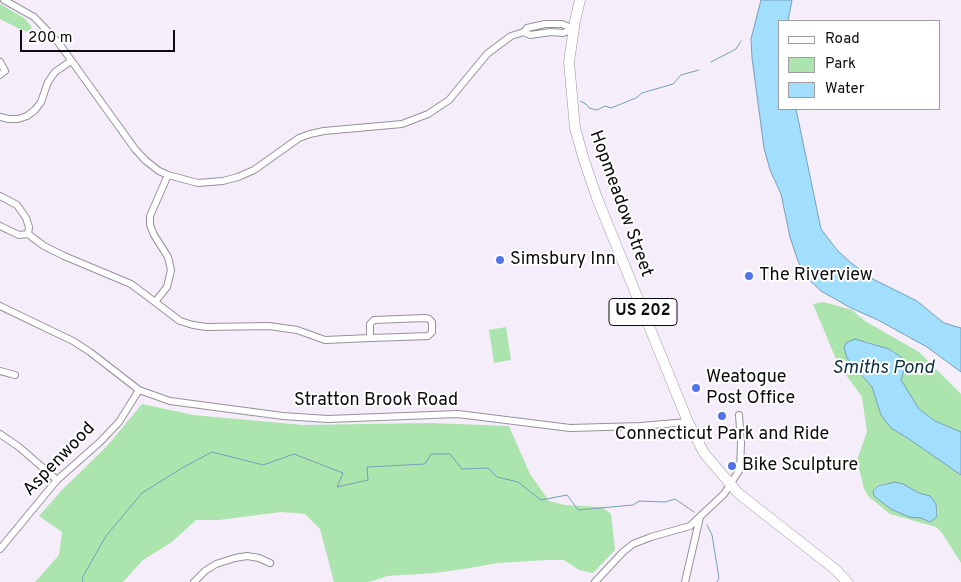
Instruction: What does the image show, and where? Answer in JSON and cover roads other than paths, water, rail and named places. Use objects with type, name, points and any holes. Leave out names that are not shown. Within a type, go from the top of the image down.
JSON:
[{"type":"highway","name":"Hopmeadow Street","points":[[580,0],[569,62],[575,128],[597,198],[688,422],[704,453],[748,503],[836,570],[848,582]]},
{"type":"street","points":[[4,0],[34,16],[58,42],[135,149],[145,160],[159,171],[168,175],[198,183],[223,181],[254,170],[288,144],[310,134],[402,124],[428,114],[449,100],[487,54],[511,36],[524,32],[530,35],[551,32],[563,33],[574,28]]},
{"type":"street","points":[[0,117],[18,119],[27,116],[35,110],[41,102],[48,82],[55,72],[71,61]]},
{"type":"street","points":[[0,62],[5,71],[0,75]]},
{"type":"street","points":[[155,302],[167,286],[171,270],[168,257],[150,225],[150,216],[168,175]]},
{"type":"street","points":[[0,196],[17,205],[26,218],[29,227],[28,234]]},
{"type":"street","points":[[0,226],[20,235],[28,234],[44,246],[64,256],[131,284],[180,321],[193,325],[207,327],[268,326],[297,330],[325,340],[428,336],[432,332],[432,322],[425,318],[374,320],[370,324],[370,338]]},
{"type":"street","name":"Stratton Brook Road","points":[[0,306],[73,341],[139,390],[170,402],[283,416],[328,419],[458,414],[570,428],[642,426],[688,422]]},
{"type":"street","points":[[0,371],[15,375]]},
{"type":"street","name":"Aspenwood","points":[[0,549],[57,480],[100,442],[119,422],[139,390]]},
{"type":"street","points":[[595,582],[633,544],[690,526],[724,494],[740,469],[739,415]]},
{"type":"street","points":[[0,434],[57,480]]},
{"type":"street","points":[[686,582],[700,517]]},
{"type":"street","points":[[194,582],[205,571],[216,564],[235,558],[247,556],[259,558],[270,563]]},
{"type":"water","points":[[761,0],[792,0],[788,20],[778,20],[778,110],[796,110],[821,229],[837,250],[873,279],[917,301],[944,323],[961,328],[961,372],[927,347],[821,291],[806,277],[790,237],[781,194],[770,170],[764,148],[751,39]]},
{"type":"water","name":"Smiths Pond","points":[[855,339],[889,349],[901,357],[905,366],[901,380],[919,409],[935,421],[961,432],[961,475],[891,428],[881,415],[872,387],[847,358],[844,348],[846,343]]},
{"type":"water","points":[[895,482],[930,496],[936,504],[937,517],[930,522],[921,518],[909,517],[891,509],[874,496],[873,491],[878,486]]},
{"type":"waterway","points":[[711,62],[736,49],[741,41]]},
{"type":"waterway","points":[[580,101],[589,108],[597,110],[605,106],[611,108],[636,98],[642,93],[673,84],[681,75],[699,70]]},
{"type":"waterway","points":[[83,582],[82,578],[106,536],[142,493],[212,452],[263,465],[294,454],[343,473],[337,487],[368,480],[367,467],[425,464],[431,454],[450,454],[462,469],[488,468],[497,477],[518,482],[541,500],[567,495],[578,510],[633,505],[639,501],[665,502],[675,499],[694,512]]},
{"type":"waterway","points":[[707,525],[712,535],[719,578],[717,582]]},
{"type":"place","name":"Simsbury Inn","points":[[500,260]]},
{"type":"place","name":"The Riverview","points":[[749,276]]},
{"type":"place","name":"Weatogue Post Office","points":[[696,388]]},
{"type":"place","name":"Connecticut Park and Ride","points":[[722,416]]},
{"type":"place","name":"Bike Sculpture","points":[[732,466]]}]
